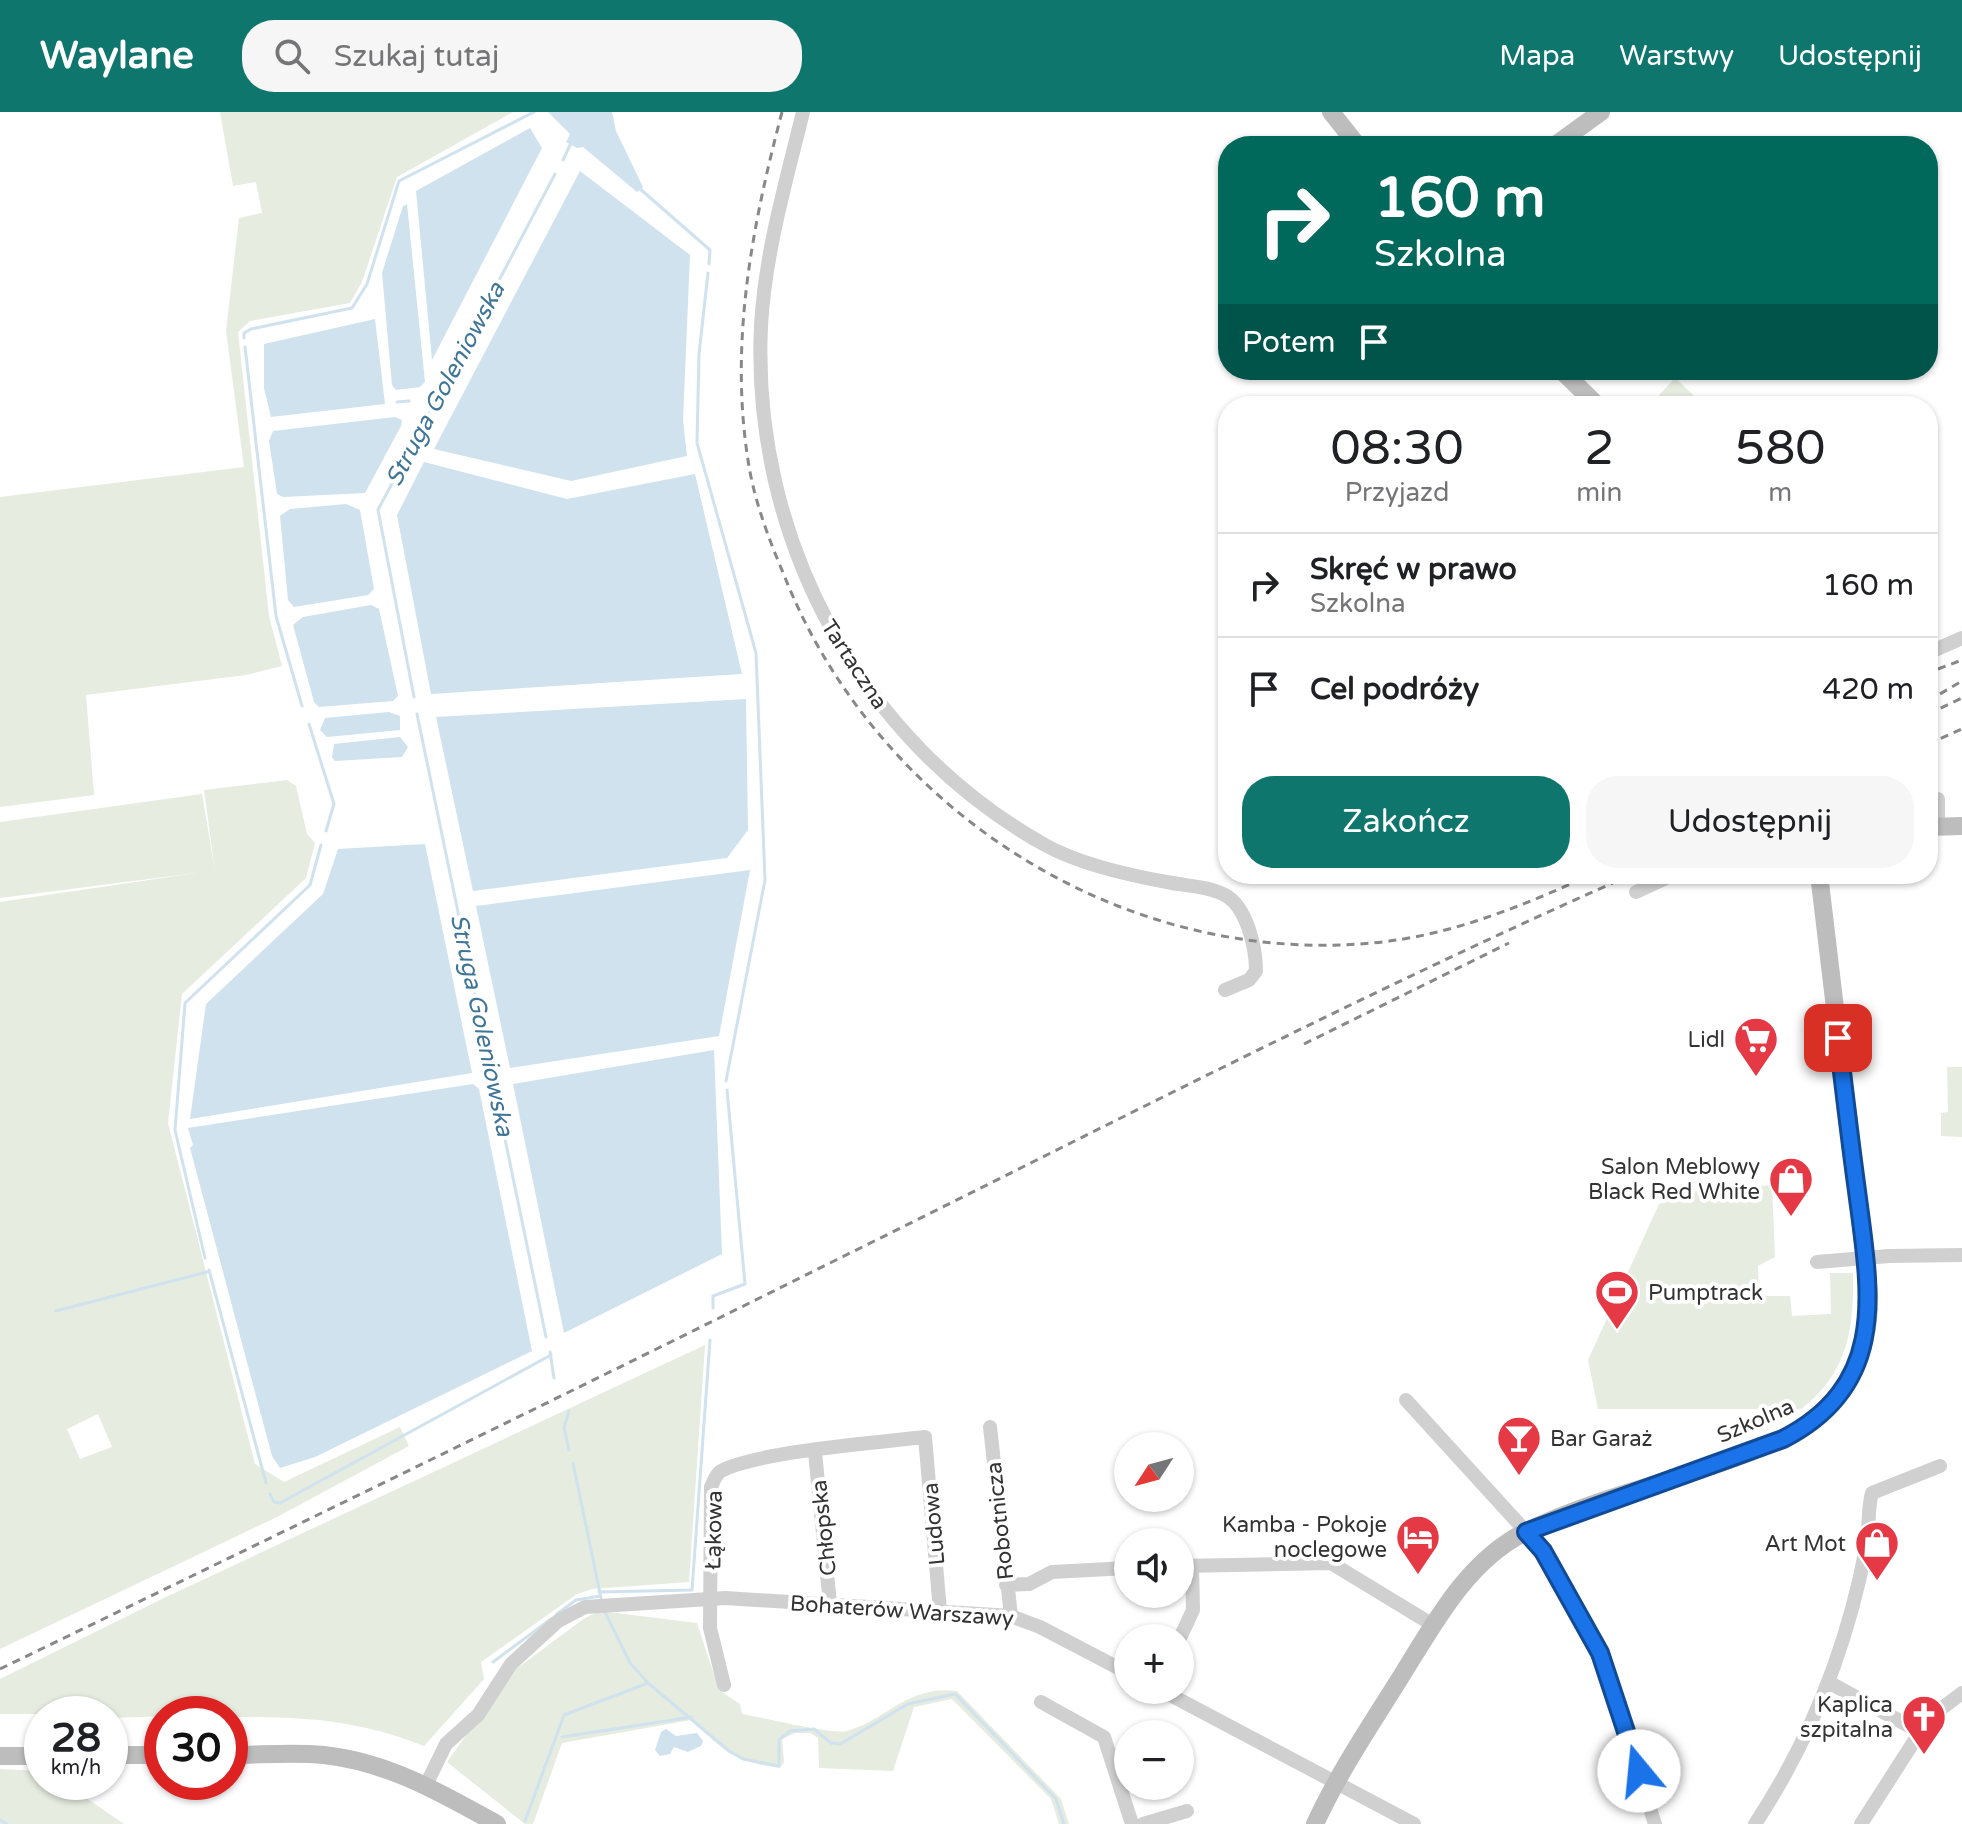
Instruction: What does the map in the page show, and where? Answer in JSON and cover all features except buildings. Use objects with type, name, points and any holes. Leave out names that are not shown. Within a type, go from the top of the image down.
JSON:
[{"type":"street","name":"Tartaczna","points":[[803,112],[765,283],[762,374],[776,485],[791,542],[828,627],[886,713],[928,760],[1004,821],[1050,847],[1094,863],[1215,891],[1234,901],[1245,921],[1256,971],[1249,980],[1225,990]]},
{"type":"street","points":[[1331,112],[1350,136]]},
{"type":"street","points":[[1567,136],[1598,113]]},
{"type":"street","points":[[1571,380],[1588,396]]},
{"type":"street","points":[[1938,649],[1962,638]]},
{"type":"street","points":[[1938,827],[1962,826]]},
{"type":"street","points":[[1636,892],[1653,884]]},
{"type":"street","name":"Szkolna","points":[[1315,1824],[1335,1783],[1433,1625],[1480,1565],[1526,1532],[1773,1443],[1816,1418],[1847,1383],[1863,1348],[1870,1312],[1820,884]]},
{"type":"street","points":[[1817,1262],[1962,1255]]},
{"type":"street","points":[[1406,1400],[1543,1551],[1600,1653],[1655,1824]]},
{"type":"street","name":"Robotnicza","points":[[990,1427],[1011,1616]]},
{"type":"street","name":"Ludowa","points":[[815,1452],[925,1437],[940,1611]]},
{"type":"street","name":"Łąkowa","points":[[724,1685],[710,1628],[711,1487],[716,1476],[730,1468],[815,1452]]},
{"type":"street","name":"Chłopska","points":[[815,1452],[830,1604]]},
{"type":"street","points":[[1755,1824],[1798,1753],[1830,1683],[1867,1546],[1872,1493],[1940,1466]]},
{"type":"street","points":[[1194,1566],[1331,1563],[1433,1625]]},
{"type":"street","points":[[1006,1585],[1029,1584],[1052,1572],[1114,1569]]},
{"type":"street","name":"Bohaterów Warszawy","points":[[426,1785],[453,1735],[478,1715],[511,1664],[558,1621],[585,1607],[712,1598],[1011,1616],[1040,1627],[1114,1666]]},
{"type":"street","points":[[1830,1683],[1920,1732]]},
{"type":"street","points":[[1861,1824],[1936,1710],[1962,1693]]},
{"type":"street","points":[[1041,1702],[1104,1737],[1132,1824]]},
{"type":"street","points":[[1187,1704],[1414,1824]]},
{"type":"street","points":[[248,1755],[322,1755],[349,1759],[426,1785],[497,1824]]},
{"type":"street","points":[[0,1756],[24,1756]]},
{"type":"street","points":[[1143,1824],[1187,1811]]},
{"type":"shaded area","points":[[220,112],[513,112],[397,177],[362,282],[350,303],[250,321],[238,332],[269,616],[282,666],[246,675],[86,695],[94,795],[0,807],[0,497],[244,467],[226,331],[239,218],[262,213],[256,182],[233,186]]},
{"type":"shaded area","points":[[1673,380],[1677,380],[1694,396],[1658,396]]},
{"type":"shaded area","points":[[287,780],[296,786],[307,834],[315,843],[306,878],[182,994],[168,1123],[255,1464],[284,1482],[400,1427],[409,1446],[277,1517],[0,1649],[0,902],[196,873],[0,898],[0,822],[202,794],[215,871],[204,790]],"holes":[[[98,1414],[112,1447],[80,1459],[67,1429]]]},
{"type":"shaded area","points":[[1947,1067],[1962,1067],[1962,1137],[1941,1136],[1941,1113],[1948,1112]]},
{"type":"shaded area","points":[[1772,1185],[1775,1257],[1758,1266],[1759,1296],[1790,1296],[1792,1316],[1831,1314],[1830,1273],[1853,1273],[1849,1331],[1845,1348],[1829,1380],[1801,1409],[1598,1409],[1588,1360],[1659,1204],[1688,1192]]},
{"type":"shaded area","points":[[705,1345],[689,1582],[592,1589],[577,1594],[481,1662],[484,1679],[424,1746],[375,1730],[328,1721],[248,1717],[248,1696],[144,1696],[144,1717],[128,1717],[128,1696],[24,1696],[24,1714],[0,1714],[0,1679],[166,1597]]},
{"type":"shaded area","points":[[600,1611],[697,1623],[719,1690],[740,1704],[742,1714],[839,1732],[861,1726],[924,1693],[957,1691],[1061,1799],[1069,1824],[1059,1824],[1051,1799],[952,1699],[914,1707],[893,1771],[819,1768],[818,1738],[810,1733],[795,1733],[782,1739],[784,1762],[780,1768],[765,1766],[721,1747],[691,1720],[562,1743],[533,1824],[525,1824],[447,1762],[512,1672],[585,1618]]},
{"type":"shaded area","points":[[0,1769],[24,1770],[24,1800],[89,1800],[124,1824],[0,1824]]},
{"type":"water","points":[[548,112],[612,112],[616,131],[643,187],[637,192],[583,147],[577,148],[566,142],[570,134]]},
{"type":"water","points":[[530,128],[542,148],[432,360],[416,191]]},
{"type":"water","points":[[580,171],[690,255],[683,420],[687,456],[571,481],[434,449]]},
{"type":"water","points":[[407,204],[425,382],[420,387],[396,390],[392,385],[382,273],[403,206]]},
{"type":"water","points":[[375,319],[385,404],[271,417],[264,388],[264,344]]},
{"type":"water","points":[[395,417],[402,420],[401,426],[365,493],[283,497],[277,494],[269,441],[273,431]]},
{"type":"water","points":[[424,462],[567,499],[695,474],[742,674],[431,694],[397,515]]},
{"type":"water","points":[[346,504],[360,510],[374,589],[368,595],[294,607],[288,600],[280,516],[290,509]]},
{"type":"water","points":[[371,605],[379,609],[398,696],[393,701],[319,707],[314,702],[293,625],[303,617]]},
{"type":"water","points":[[746,699],[748,830],[727,858],[473,891],[436,717]]},
{"type":"water","points":[[389,712],[400,716],[400,730],[327,737],[320,730],[325,718]]},
{"type":"water","points":[[400,737],[408,747],[402,757],[335,761],[332,757],[334,744]]},
{"type":"water","points":[[425,844],[472,1073],[190,1119],[206,1004],[323,894],[338,849]]},
{"type":"water","points":[[750,870],[719,1036],[510,1068],[476,906]]},
{"type":"water","points":[[714,1050],[722,1254],[564,1333],[513,1084]]},
{"type":"water","points":[[473,1084],[479,1089],[532,1351],[315,1457],[280,1468],[272,1456],[190,1148],[193,1145],[188,1128]]},
{"type":"water","points":[[666,1729],[676,1736],[697,1733],[703,1741],[701,1746],[688,1752],[674,1747],[670,1754],[660,1756],[655,1750],[661,1732]]},
{"type":"waterway","points":[[244,338],[244,333],[251,329],[352,308],[367,284],[399,181],[534,112]]},
{"type":"waterway","name":"Struga Goleniowska","points":[[563,160],[571,143]]},
{"type":"waterway","name":"Struga Goleniowska","points":[[414,697],[378,510],[555,174]]},
{"type":"waterway","points":[[639,188],[710,250],[709,264]]},
{"type":"waterway","points":[[708,273],[699,354],[697,443],[756,653],[765,880],[726,1081]]},
{"type":"waterway","points":[[245,347],[276,616],[302,706]]},
{"type":"waterway","points":[[397,402],[409,401]]},
{"type":"waterway","name":"Struga Goleniowska","points":[[417,714],[546,1337]]},
{"type":"waterway","points":[[309,724],[334,804],[326,831]]},
{"type":"waterway","points":[[205,1258],[175,1130],[185,1003],[310,885],[321,845]]},
{"type":"waterway","points":[[713,1308],[713,1296],[745,1284],[727,1090]]},
{"type":"waterway","points":[[209,1270],[266,1483]]},
{"type":"waterway","points":[[56,1311],[207,1272]]},
{"type":"waterway","points":[[599,1592],[692,1590],[710,1340]]},
{"type":"waterway","name":"Struga Goleniowska","points":[[550,1352],[554,1378]]},
{"type":"waterway","points":[[270,1494],[274,1502],[280,1503],[551,1355]]},
{"type":"waterway","name":"Struga Goleniowska","points":[[569,1411],[564,1427],[569,1450]]},
{"type":"waterway","name":"Struga Goleniowska","points":[[573,1463],[601,1598]]},
{"type":"waterway","points":[[557,1614],[576,1600],[600,1596]]},
{"type":"waterway","name":"Struga Goleniowska","points":[[604,1610],[630,1663],[648,1683],[729,1751],[743,1759],[779,1766],[779,1740],[790,1731],[814,1729],[831,1743],[840,1744],[908,1704],[955,1694],[1056,1799],[1064,1824]]},
{"type":"waterway","points":[[493,1662],[551,1619]]},
{"type":"waterway","points":[[525,1821],[564,1715],[648,1683]]},
{"type":"waterway","points":[[562,1737],[692,1717]]},
{"type":"waterway","points":[[0,1820],[7,1824]]},
{"type":"railway","points":[[782,112],[752,246],[742,336],[744,426],[753,485],[779,563],[825,659],[879,734],[944,800],[1018,855],[1099,898],[1187,928],[1278,943],[1372,943],[1430,934],[1486,918],[1570,884]]},
{"type":"railway","points":[[1938,669],[1962,660]]},
{"type":"railway","points":[[1938,695],[1962,681]]},
{"type":"railway","points":[[1938,709],[1962,698]]},
{"type":"railway","points":[[1938,740],[1962,729]]},
{"type":"railway","points":[[0,1669],[628,1363],[1332,1014],[1611,884]]},
{"type":"railway","points":[[1304,1044],[1509,943]]},
{"type":"place","name":"Lidl","points":[[1756,1078]]},
{"type":"place","name":"Salon Meblowy Black Red White","points":[[1791,1218]]},
{"type":"place","name":"Pumptrack","points":[[1617,1331]]},
{"type":"place","name":"Bar Garaż","points":[[1519,1477]]},
{"type":"place","name":"Kamba - Pokoje noclegowe","points":[[1418,1576]]},
{"type":"place","name":"Art Mot","points":[[1877,1582]]},
{"type":"place","name":"Kaplica szpitalna","points":[[1924,1756]]},
{"type":"route","points":[[1639,1771],[1600,1653],[1543,1551],[1526,1532],[1783,1439],[1816,1418],[1847,1383],[1863,1348],[1870,1312],[1838,1038]]}]
